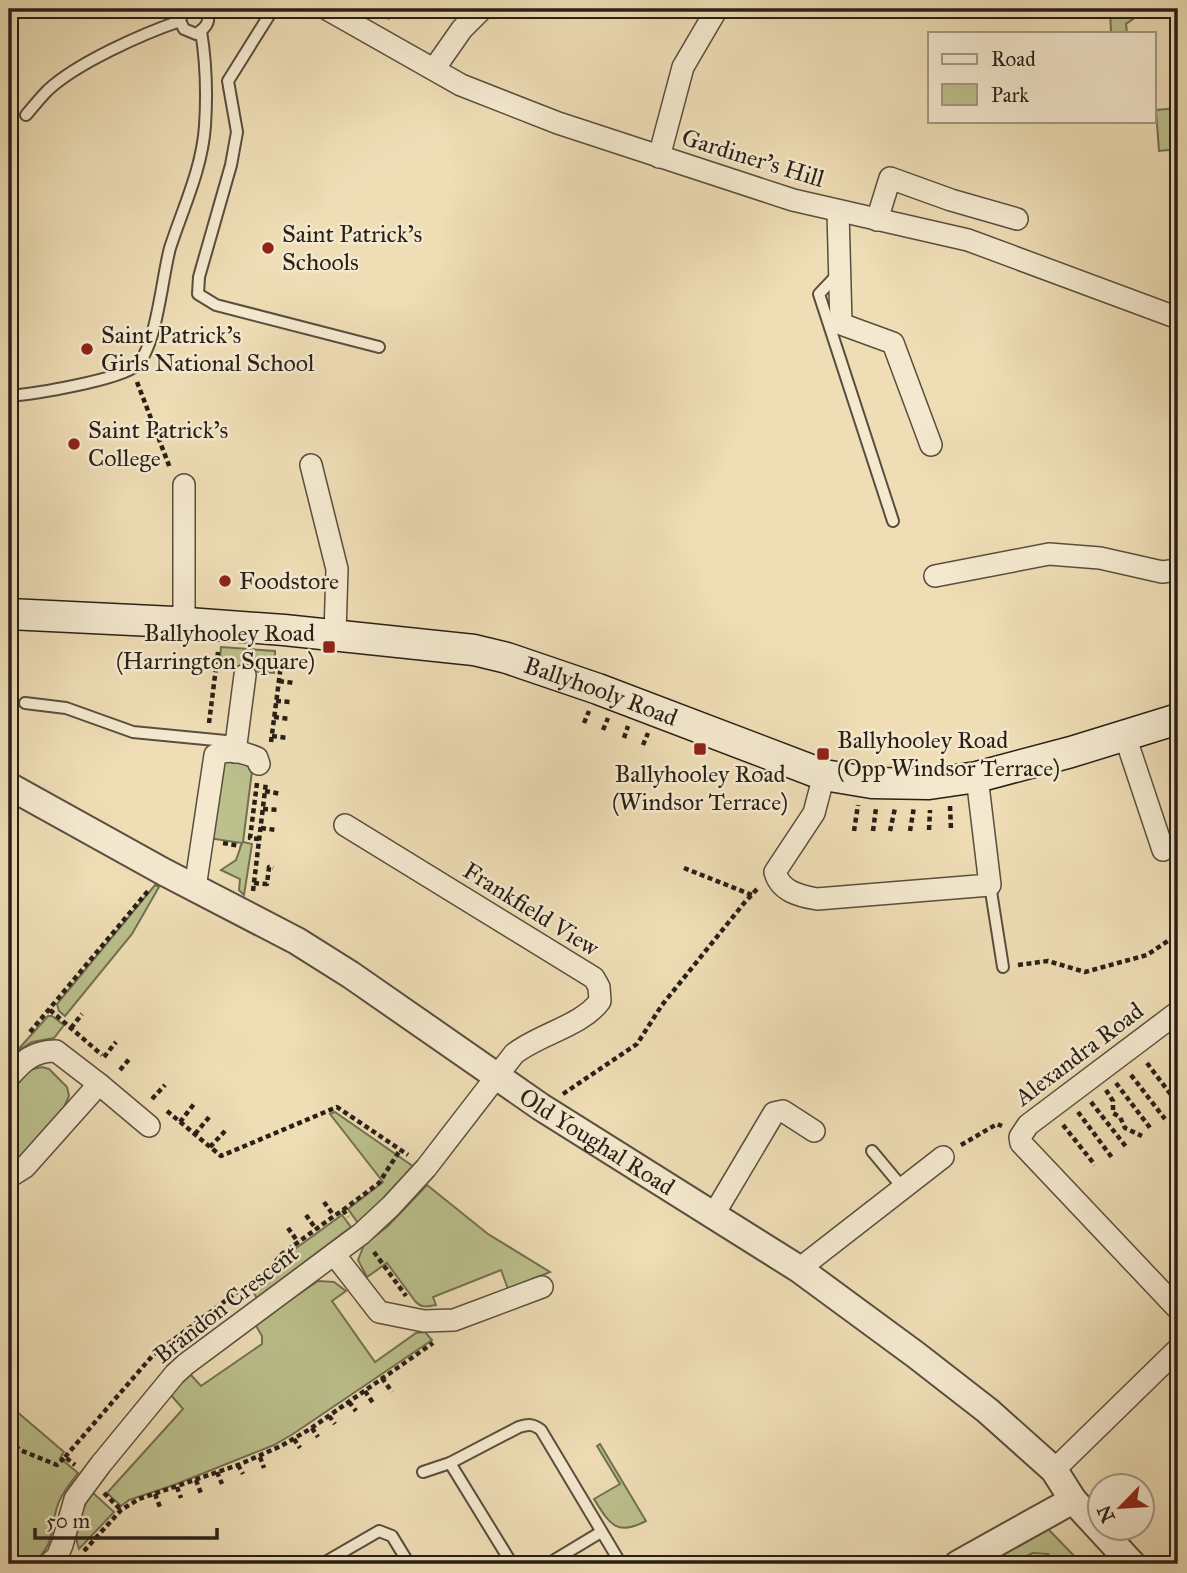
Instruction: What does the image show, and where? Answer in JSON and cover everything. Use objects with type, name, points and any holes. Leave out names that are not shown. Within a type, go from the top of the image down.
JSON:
[{"type":"main road","name":"Ballyhooly Road","points":[[9,614],[184,622],[335,634],[474,650],[507,658],[598,689],[824,775],[857,781],[902,785],[977,777],[1178,719]]},
{"type":"street","name":"Gardiner's Hill","points":[[327,9],[461,85],[534,113],[793,200],[968,240],[1178,318]]},
{"type":"street","points":[[433,69],[462,29],[482,9]]},
{"type":"street","points":[[659,157],[683,67],[717,9]]},
{"type":"street","points":[[877,220],[890,178],[951,200],[1017,219]]},
{"type":"street","points":[[838,211],[841,324],[892,343],[931,445]]},
{"type":"street","points":[[311,464],[337,569],[335,634]]},
{"type":"street","points":[[184,485],[184,622]]},
{"type":"street","points":[[935,576],[1049,554],[1100,558],[1162,572],[1178,570]]},
{"type":"street","points":[[236,747],[245,674]]},
{"type":"street","points":[[1125,736],[1163,850]]},
{"type":"street","points":[[195,888],[215,755],[236,747],[257,758],[259,764]]},
{"type":"street","points":[[824,775],[814,813],[775,872],[781,885],[791,892],[817,899],[990,886],[977,777]]},
{"type":"street","name":"Old Youghal Road","points":[[9,786],[330,961],[541,1107],[799,1269],[916,1355],[988,1412],[1054,1470],[1073,1500],[1132,1564]]},
{"type":"street","name":"Frankfield View","points":[[345,825],[594,978],[599,987],[600,1001],[596,1007],[527,1044],[514,1054],[496,1076]]},
{"type":"street","name":"Alexandra Road","points":[[1178,1012],[1028,1125],[1020,1137],[1021,1143],[1178,1308]]},
{"type":"street","points":[[15,1070],[36,1053],[56,1051],[149,1126]]},
{"type":"street","name":"Brandon Crescent","points":[[49,1564],[57,1557],[62,1545],[75,1499],[165,1385],[186,1364],[361,1234],[391,1206],[426,1168],[496,1076]]},
{"type":"street","points":[[9,1177],[24,1167],[99,1084]]},
{"type":"street","points":[[714,1214],[774,1113],[783,1111],[814,1131]]},
{"type":"street","points":[[799,1269],[943,1157]]},
{"type":"street","name":"Brandon Crescent","points":[[334,1254],[379,1312],[425,1321],[454,1320],[542,1287]]},
{"type":"street","points":[[1054,1470],[1178,1350]]},
{"type":"street","points":[[958,1564],[1073,1500]]},
{"type":"lane","points":[[184,9],[180,21],[184,29],[196,34],[208,24],[204,9]]},
{"type":"lane","points":[[273,9],[228,81],[237,132],[232,165],[199,278],[198,294],[216,305],[379,347]]},
{"type":"lane","points":[[26,115],[50,89],[93,60],[153,30],[180,21]]},
{"type":"lane","points":[[9,396],[29,395],[120,374],[136,365],[147,349],[170,249],[195,183],[205,128],[205,72],[201,31]]},
{"type":"lane","points":[[840,272],[819,294],[893,521]]},
{"type":"lane","points":[[25,703],[66,708],[133,732],[206,740],[236,747]]},
{"type":"lane","points":[[990,886],[1003,967]]},
{"type":"lane","points":[[872,1152],[902,1187]]},
{"type":"lane","points":[[423,1472],[450,1463],[519,1427],[535,1425],[541,1430],[621,1564]]},
{"type":"lane","points":[[450,1463],[512,1564]]},
{"type":"lane","points":[[322,1564],[379,1531],[392,1536],[409,1564]]},
{"type":"lane","points":[[548,1564],[601,1532]]},
{"type":"path","points":[[131,368],[168,465],[184,485]]},
{"type":"path","points":[[206,740],[219,640]]},
{"type":"path","points":[[283,649],[279,680],[294,683]]},
{"type":"path","points":[[281,664],[296,665]]},
{"type":"path","points":[[276,701],[291,702]]},
{"type":"path","points":[[274,717],[290,719]]},
{"type":"path","points":[[272,736],[288,738]]},
{"type":"path","points":[[259,764],[250,838],[259,839]]},
{"type":"path","points":[[265,791],[281,794]]},
{"type":"path","points":[[950,799],[951,829]]},
{"type":"path","points":[[854,831],[859,801]]},
{"type":"path","points":[[873,831],[877,802]]},
{"type":"path","points":[[911,831],[914,802]]},
{"type":"path","points":[[929,830],[931,802]]},
{"type":"path","points":[[890,831],[896,803]]},
{"type":"path","points":[[263,809],[279,810]]},
{"type":"path","points":[[261,828],[276,830]]},
{"type":"path","points":[[254,883],[267,884],[269,867],[273,868]]},
{"type":"path","points":[[684,868],[752,895]]},
{"type":"path","points":[[15,1070],[11,1053],[164,872]]},
{"type":"path","points":[[562,1094],[637,1044],[662,1005],[744,902]]},
{"type":"path","points":[[1003,967],[1048,961],[1085,972],[1147,955],[1178,934]]},
{"type":"path","points":[[50,1010],[127,1077]]},
{"type":"path","points":[[71,1028],[82,1014]]},
{"type":"path","points":[[104,1057],[116,1042]]},
{"type":"path","points":[[1141,1056],[1178,1104]]},
{"type":"path","points":[[120,1070],[131,1057]]},
{"type":"path","points":[[1125,1068],[1165,1119]]},
{"type":"path","points":[[1112,1078],[1151,1129]]},
{"type":"path","points":[[152,1099],[165,1085]]},
{"type":"path","points":[[1102,1085],[1113,1101],[1113,1113],[1120,1116],[1125,1128],[1143,1136]]},
{"type":"path","points":[[142,1090],[221,1156],[337,1107],[426,1168]]},
{"type":"path","points":[[1087,1096],[1127,1148]]},
{"type":"path","points":[[180,1122],[194,1104]]},
{"type":"path","points":[[1074,1106],[1113,1158]]},
{"type":"path","points":[[194,1134],[210,1116]]},
{"type":"path","points":[[1058,1118],[1095,1165]]},
{"type":"path","points":[[210,1147],[226,1129]]},
{"type":"path","points":[[9,1440],[20,1450],[57,1465],[153,1355],[379,1182],[400,1150]]},
{"type":"path","points":[[324,1202],[334,1216]]},
{"type":"path","points":[[77,1558],[121,1510],[139,1499],[260,1457],[329,1416],[438,1339],[343,1210]]},
{"type":"path","points":[[306,1215],[316,1229]]},
{"type":"path","points":[[288,1228],[298,1242]]},
{"type":"path","points":[[382,1378],[392,1392]]},
{"type":"path","points":[[365,1391],[373,1402]]},
{"type":"path","points":[[349,1402],[356,1411]]},
{"type":"path","points":[[329,1416],[335,1424]]},
{"type":"path","points":[[312,1427],[318,1437]]},
{"type":"path","points":[[293,1439],[300,1448]]},
{"type":"path","points":[[65,1457],[81,1469],[101,1464]]},
{"type":"path","points":[[260,1457],[264,1468]]},
{"type":"path","points":[[238,1465],[243,1475]]},
{"type":"path","points":[[217,1472],[222,1484]]},
{"type":"path","points":[[196,1480],[202,1496]]},
{"type":"path","points":[[109,1484],[103,1491],[121,1510]]},
{"type":"path","points":[[177,1487],[181,1498]]},
{"type":"path","points":[[155,1494],[160,1507]]},
{"type":"path","points":[[100,1532],[107,1536]]},
{"type":"green space","points":[[1110,9],[1131,9],[1133,19],[1126,24],[1127,32],[1111,32]]},
{"type":"green space","points":[[1178,108],[1178,149],[1159,151],[1156,110]]},
{"type":"green space","points":[[221,647],[275,651],[274,673],[219,669]]},
{"type":"green space","points":[[223,759],[249,763],[252,771],[243,842],[252,844],[244,895],[239,890],[240,879],[221,870],[236,860],[242,843],[208,838]]},
{"type":"green space","points":[[155,885],[159,887],[132,934],[65,1016],[59,1011],[57,1004]]},
{"type":"green space","points":[[48,1016],[64,1025],[54,1038],[32,1042],[16,1052]]},
{"type":"green space","points":[[42,1067],[49,1069],[67,1087],[69,1096],[62,1112],[19,1162],[9,1168],[9,1089],[29,1070]]},
{"type":"green space","points":[[335,1112],[414,1167],[392,1194],[358,1223],[348,1209],[383,1182],[330,1114]]},
{"type":"green space","points":[[427,1185],[488,1234],[550,1272],[508,1289],[501,1270],[433,1297],[436,1305],[427,1306],[415,1301],[387,1263],[367,1277],[358,1260],[364,1245],[388,1226]]},
{"type":"green space","points":[[342,1215],[351,1227],[257,1298],[250,1287],[281,1259]]},
{"type":"green space","points":[[318,1281],[334,1282],[346,1291],[332,1301],[375,1362],[416,1333],[425,1332],[432,1340],[274,1445],[129,1500],[121,1506],[107,1493],[183,1409],[170,1394],[190,1374],[201,1386],[262,1344],[262,1336],[255,1324]]},
{"type":"green space","points":[[9,1405],[64,1452],[60,1458],[78,1473],[58,1503],[49,1543],[33,1564],[9,1564]]},
{"type":"green space","points":[[600,1444],[646,1521],[627,1528],[614,1525],[594,1499],[620,1484],[597,1446]]},
{"type":"green space","points":[[92,1492],[114,1512],[79,1549],[77,1526]]},
{"type":"green space","points":[[1048,1529],[1082,1564],[1058,1564],[1048,1554],[1033,1553],[1009,1564],[977,1564]]},
{"type":"place","name":"Saint Patrick's Schools","points":[[268,248]]},
{"type":"place","name":"Saint Patrick's Girls National School","points":[[87,349]]},
{"type":"place","name":"Saint Patrick's College","points":[[74,444]]},
{"type":"place","name":"Foodstore","points":[[225,581]]},
{"type":"place","name":"Ballyhooley Road (Harrington Square)","points":[[329,647]]},
{"type":"place","name":"Ballyhooley Road (Windsor Terrace)","points":[[700,749]]},
{"type":"place","name":"Ballyhooley Road (Opp Windsor Terrace)","points":[[823,754]]}]
